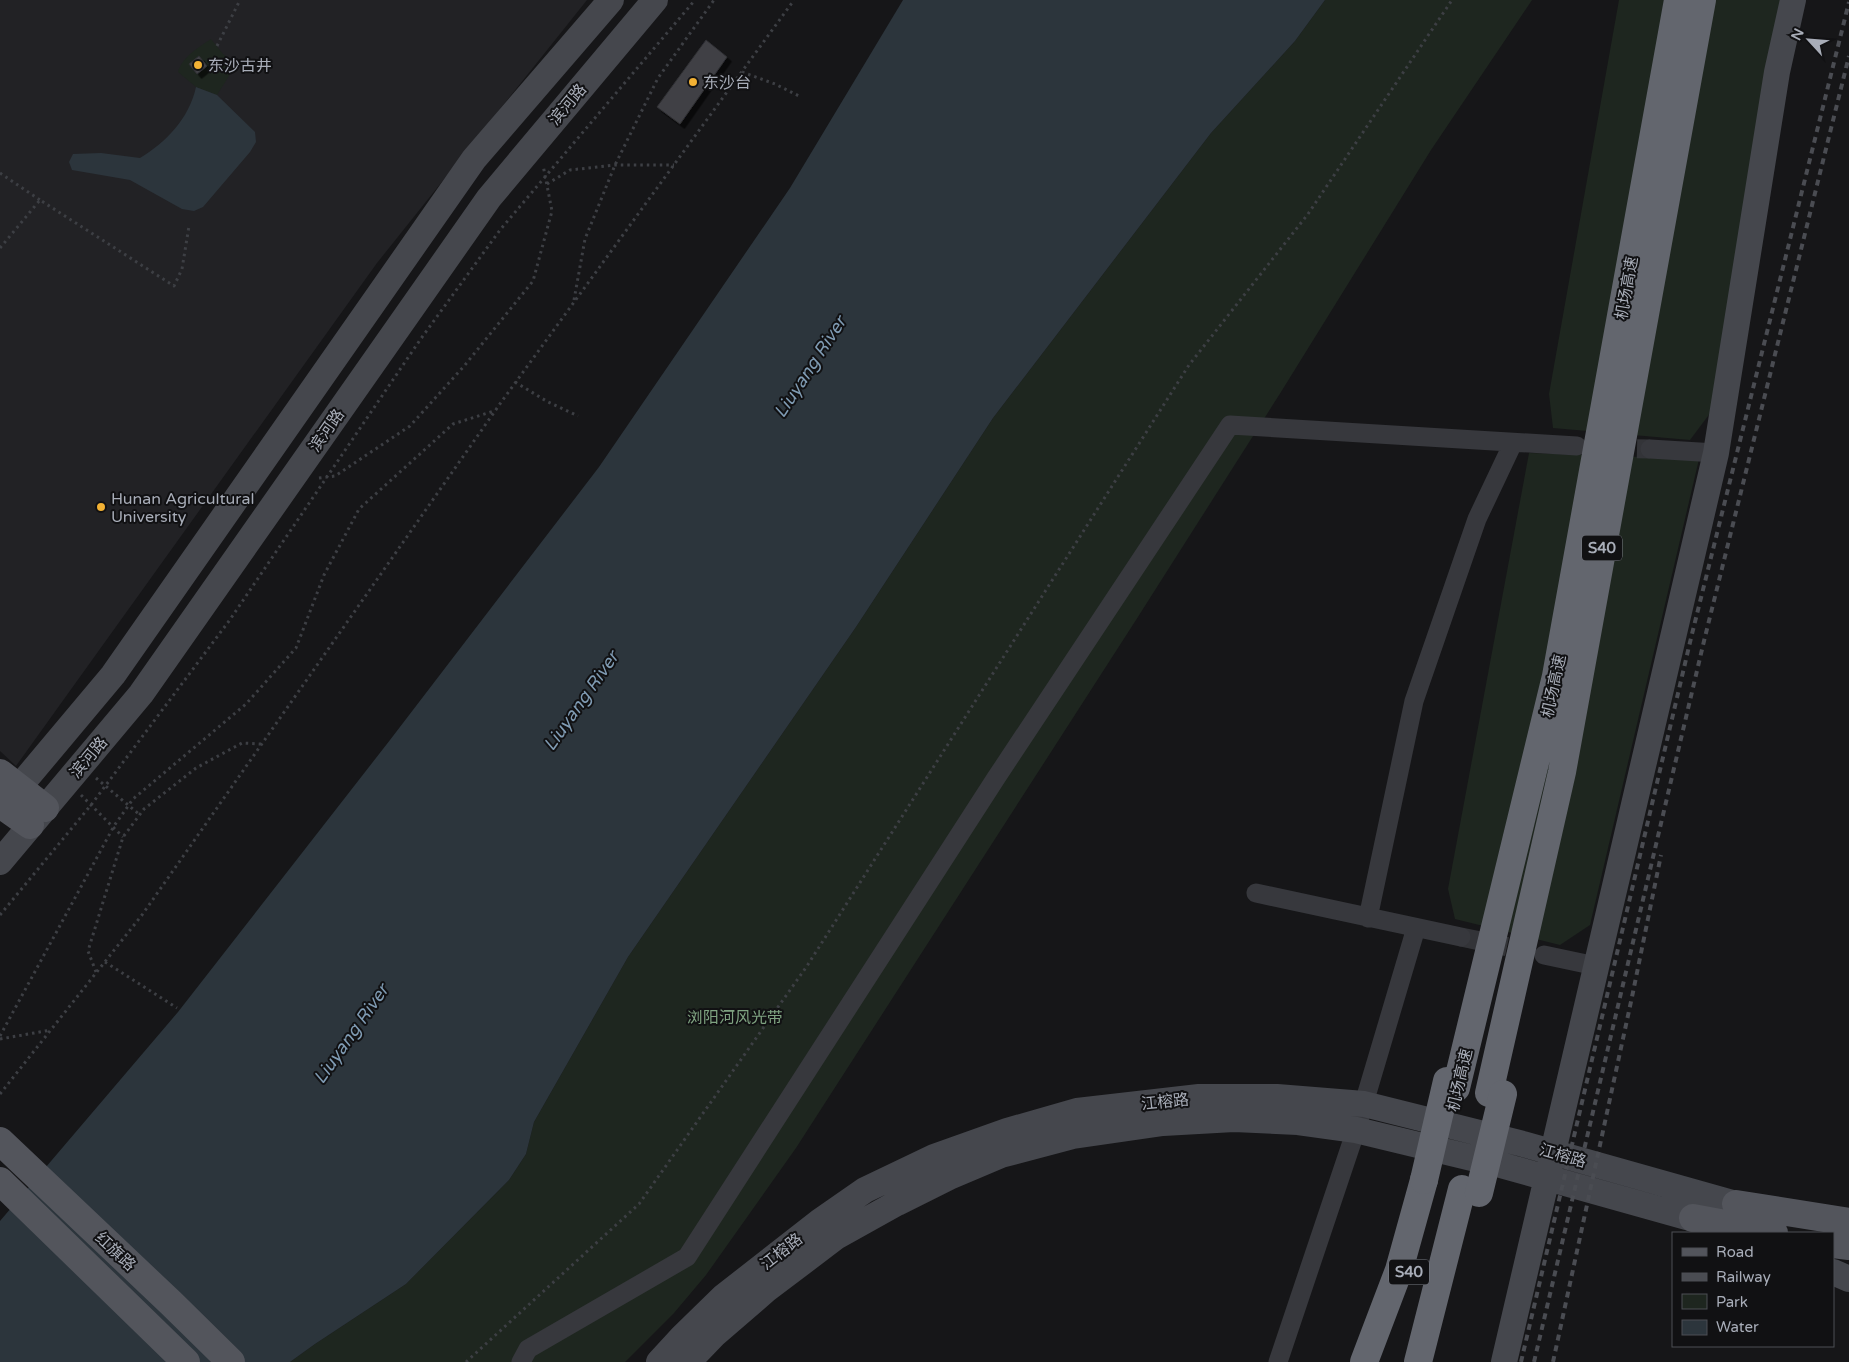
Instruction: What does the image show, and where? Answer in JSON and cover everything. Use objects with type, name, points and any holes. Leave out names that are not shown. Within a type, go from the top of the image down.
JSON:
[{"type":"highway","name":"机场高速","points":[[1383,1362],[1429,1181],[1451,1085],[1532,778],[1556,676],[1678,0]]},
{"type":"highway","name":"机场高速","points":[[1418,1362],[1470,1191],[1496,1094],[1515,976],[1562,772],[1702,0]]},
{"type":"highway","points":[[1364,1362],[1399,1270],[1429,1181]]},
{"type":"highway","points":[[1432,1362],[1470,1191]]},
{"type":"main road","name":"滨河路","points":[[0,862],[140,694],[489,198],[655,0]]},
{"type":"main road","points":[[1504,1362],[1716,453],[1778,72],[1793,0]]},
{"type":"main road","name":"滨河路","points":[[4,797],[112,675],[474,159],[603,2]]},
{"type":"main road","points":[[4,797],[38,817]]},
{"type":"main road","name":"江榕路","points":[[659,1362],[723,1297],[819,1222],[865,1190],[934,1157],[1007,1131],[1077,1111],[1200,1097],[1276,1097],[1364,1104],[1552,1152],[1736,1204]]},
{"type":"main road","name":"江榕路","points":[[688,1362],[714,1335],[766,1290],[836,1237],[949,1177],[1001,1155],[1073,1136],[1163,1123],[1234,1118],[1298,1122],[1356,1130],[1547,1178],[1737,1232]]},
{"type":"main road","name":"红旗路","points":[[0,1141],[172,1303],[231,1362]]},
{"type":"main road","name":"红旗路","points":[[0,1182],[186,1362]]},
{"type":"main road","points":[[1736,1204],[1849,1222]]},
{"type":"main road","points":[[1693,1218],[1769,1232]]},
{"type":"main road","points":[[1834,1244],[1849,1246]]},
{"type":"main road","points":[[1834,1272],[1849,1279]]},
{"type":"street","points":[[521,1362],[528,1349],[687,1257],[996,778],[1230,425],[1577,446]]},
{"type":"street","points":[[1368,918],[1414,701],[1477,519],[1513,443]]},
{"type":"street","points":[[1650,449],[1716,453]]},
{"type":"street","points":[[1256,893],[1461,937]]},
{"type":"street","points":[[1278,1362],[1356,1130],[1416,928]]},
{"type":"street","points":[[1544,955],[1596,966]]},
{"type":"path","points":[[217,46],[240,0]]},
{"type":"path","points":[[0,915],[91,805],[229,621],[420,340],[500,230],[546,178],[694,0]]},
{"type":"path","points":[[573,302],[585,239],[615,165],[658,78],[714,0]]},
{"type":"path","points":[[0,1094],[142,915],[494,411],[794,0]]},
{"type":"path","points":[[466,1362],[639,1204],[807,966],[1189,365],[1308,214],[1452,0]]},
{"type":"path","points":[[742,72],[775,84],[799,96]]},
{"type":"path","points":[[291,480],[335,476],[410,426],[465,365],[533,281],[552,211],[538,138]]},
{"type":"path","points":[[547,184],[570,170],[615,165],[674,165]]},
{"type":"path","points":[[0,173],[174,286],[182,269],[189,226]]},
{"type":"path","points":[[0,248],[40,200]]},
{"type":"path","points":[[515,382],[548,402],[578,416]]},
{"type":"path","points":[[0,1037],[114,826],[133,799],[246,704],[296,648],[324,575],[359,509],[453,424],[494,411]]},
{"type":"path","points":[[96,973],[88,951],[123,837],[144,809],[196,768],[242,743],[261,744]]},
{"type":"path","points":[[74,774],[105,785],[140,815]]},
{"type":"path","points":[[74,774],[91,805],[123,837]]},
{"type":"path","points":[[105,962],[177,1008]]},
{"type":"path","points":[[0,1037],[52,1030]]},
{"type":"shaded area","name":"Hunan Agricultural University","points":[[0,0],[587,0],[377,263],[16,766],[0,751]]},
{"type":"green space","name":"浏阳河风光带","points":[[1325,0],[1532,0],[1431,150],[1281,392],[1136,620],[796,1148],[706,1275],[674,1313],[625,1362],[290,1362],[406,1284],[509,1180],[526,1154],[534,1122],[628,957],[856,627],[993,418],[1211,133],[1295,41]]},
{"type":"green space","points":[[1619,0],[1781,0],[1711,412],[1690,440],[1553,428],[1549,394]]},
{"type":"green space","points":[[211,39],[223,54],[235,63],[234,68],[217,95],[196,87],[178,72],[187,57]]},
{"type":"green space","points":[[1529,453],[1699,459],[1590,925],[1560,945],[1455,919],[1448,889]]},
{"type":"water","name":"Liuyang River","points":[[903,0],[1325,0],[1295,41],[1211,133],[993,418],[856,627],[628,957],[534,1122],[526,1154],[509,1180],[406,1284],[290,1362],[0,1362],[0,1221],[178,1012],[599,467],[790,188]]},
{"type":"water","points":[[196,87],[217,95],[255,132],[256,142],[250,152],[203,207],[194,211],[182,209],[130,180],[72,170],[69,162],[73,154],[101,153],[140,158],[150,152],[167,137],[182,119],[193,99]]},
{"type":"building","name":"东沙台","points":[[706,40],[727,57],[680,124],[657,107]]},
{"type":"building","name":"东沙古井","points":[[199,56],[207,66],[197,74],[189,64]]},
{"type":"tunnel","points":[[1609,448],[1650,449]]},
{"type":"tunnel","points":[[1461,937],[1533,952]]},
{"type":"railway","points":[[1521,1362],[1691,638],[1849,2]]},
{"type":"railway","points":[[1534,1362],[1704,641],[1849,56]]},
{"type":"railway","points":[[1553,1362],[1661,855]]},
{"type":"place","name":"东沙古井","points":[[198,65]]},
{"type":"place","name":"东沙台","points":[[693,82]]},
{"type":"place","name":"Hunan Agricultural University","points":[[101,507]]}]
